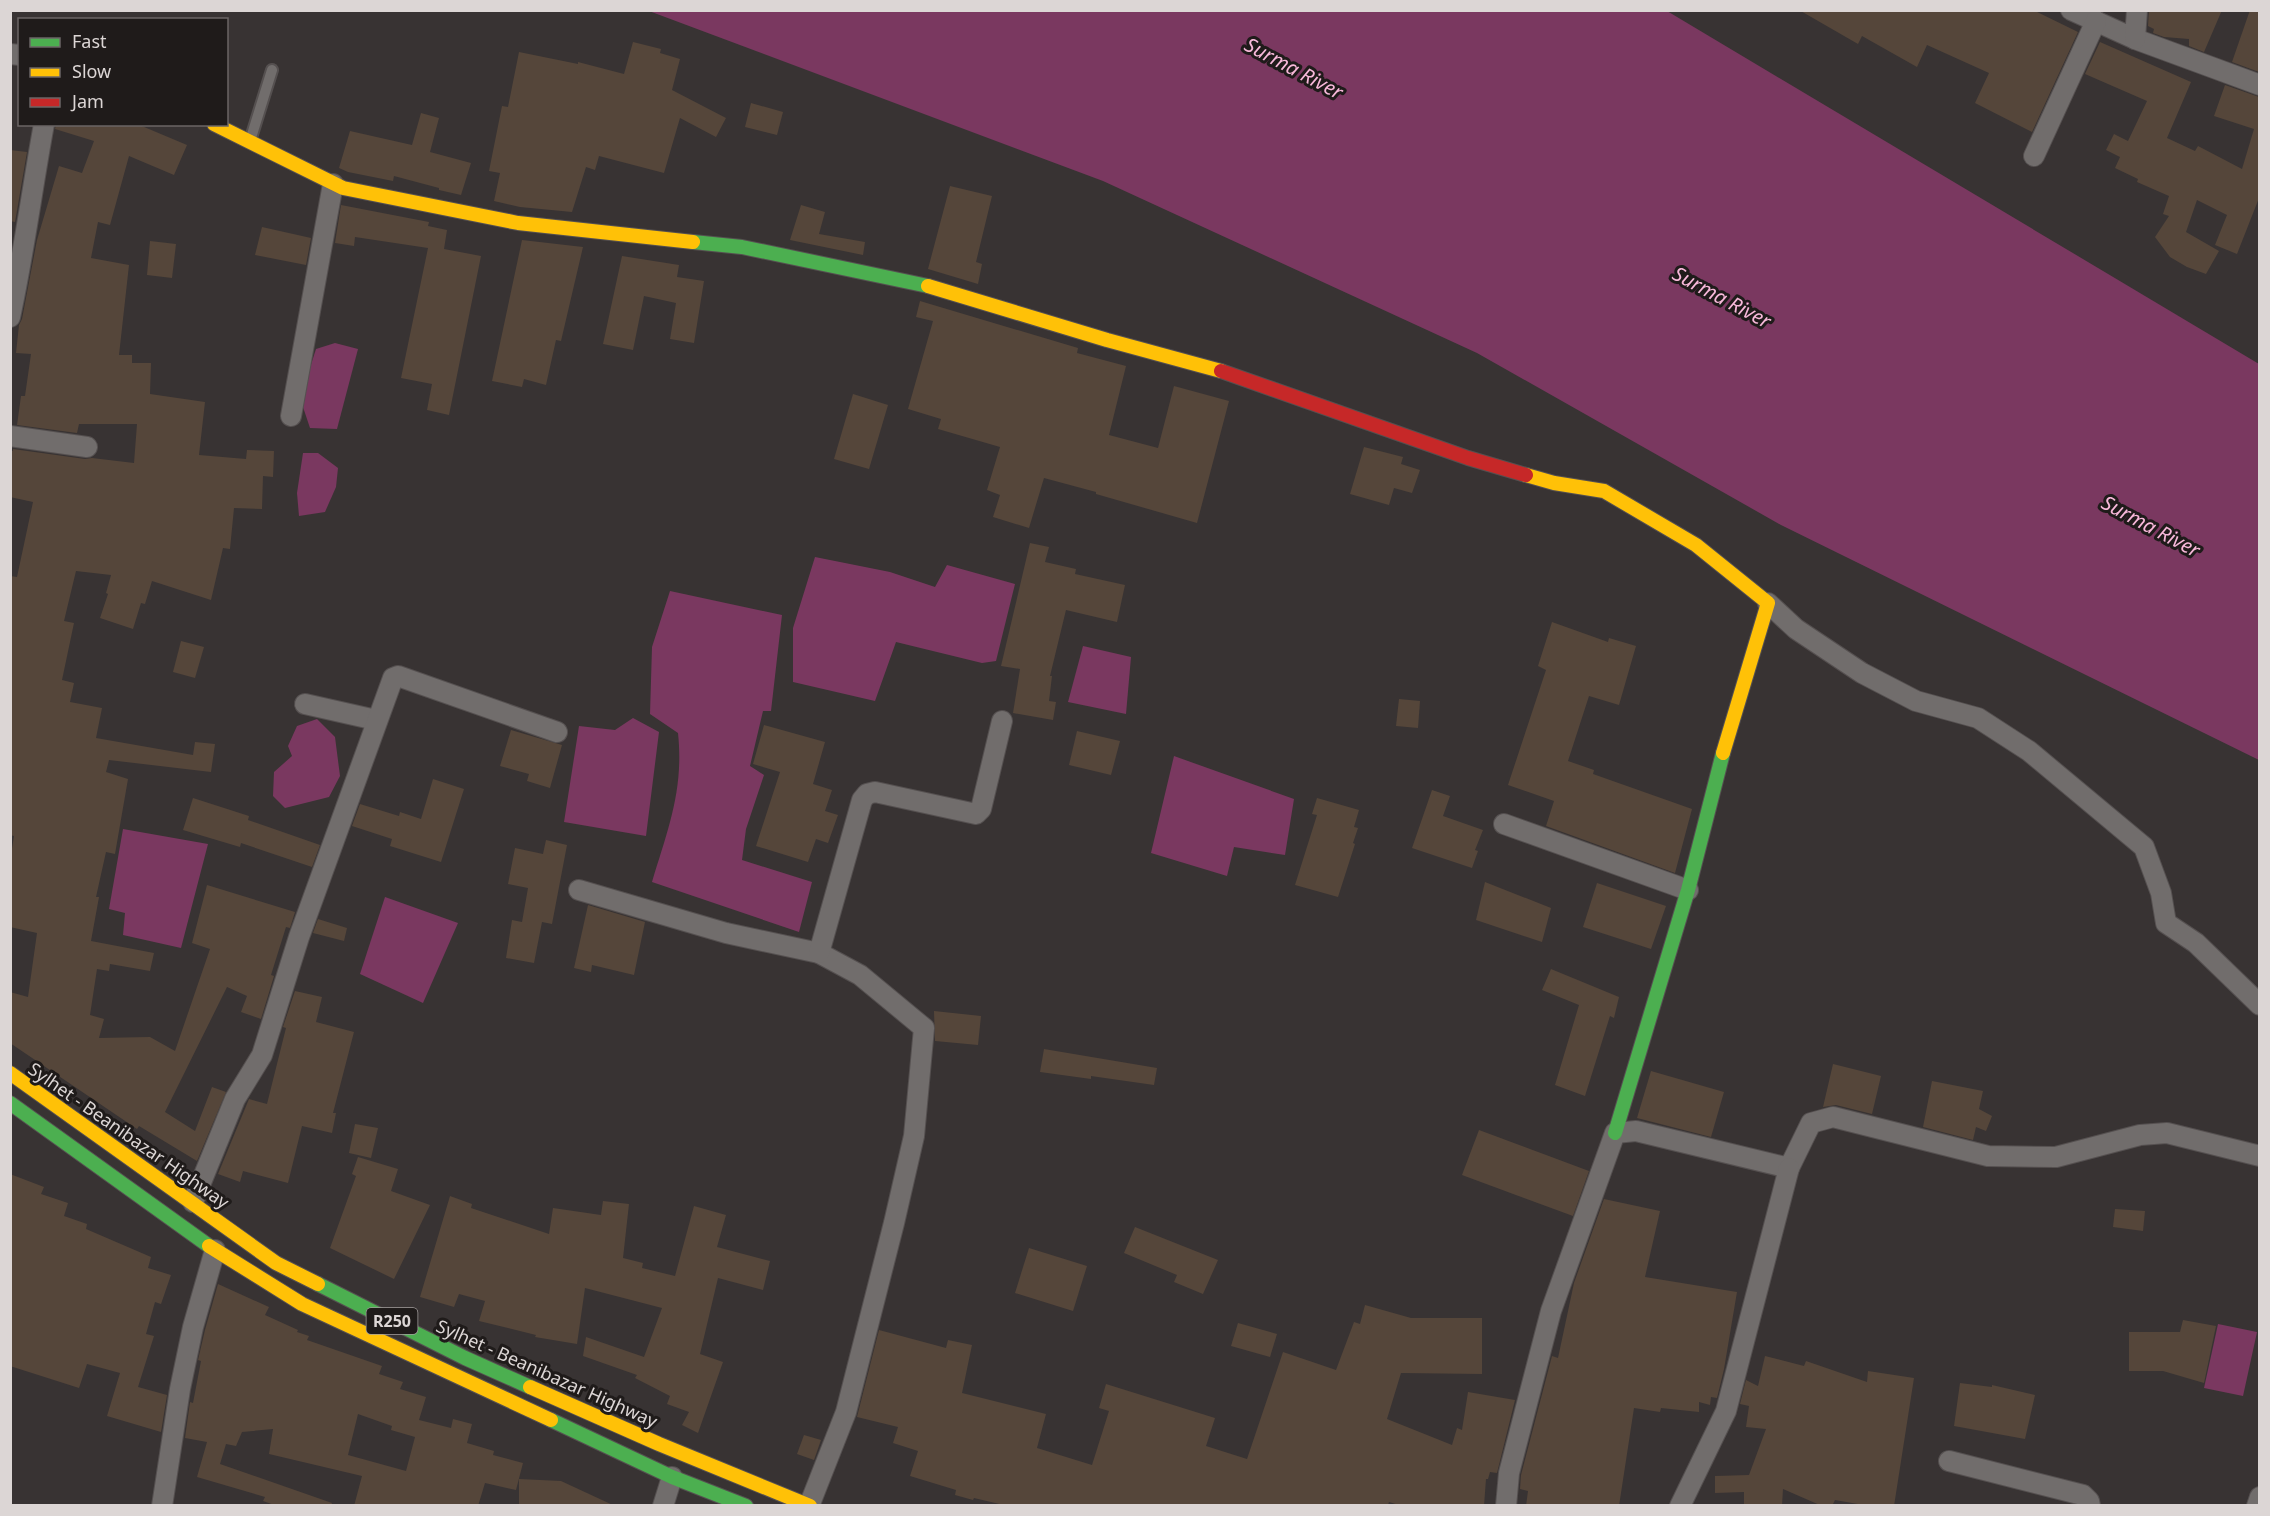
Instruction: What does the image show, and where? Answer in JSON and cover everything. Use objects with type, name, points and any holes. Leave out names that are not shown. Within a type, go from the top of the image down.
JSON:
[{"type":"street","points":[[2070,10],[2135,39],[2259,85]]},
{"type":"street","points":[[2135,39],[2137,10]]},
{"type":"street","points":[[2034,156],[2096,21]]},
{"type":"street","points":[[10,317],[44,126]]},
{"type":"street","points":[[218,126],[343,188],[518,223],[742,247],[913,282],[1107,340],[1202,364],[1468,458],[1554,483],[1604,492],[1696,545],[1768,603],[1796,629],[1862,673],[1916,701],[1978,718],[2029,751],[2144,847],[2161,893],[2166,923],[2196,943],[2259,1005]]},
{"type":"street","points":[[291,416],[333,184]]},
{"type":"street","points":[[10,436],[87,447]]},
{"type":"street","points":[[1506,1506],[1509,1473],[1551,1311],[1615,1133],[1688,890],[1719,768],[1768,603]]},
{"type":"street","points":[[193,1202],[235,1099],[262,1055],[299,937],[393,678],[398,676],[557,732]]},
{"type":"street","points":[[305,704],[376,720]]},
{"type":"street","points":[[819,953],[862,800],[867,794],[875,792],[976,814],[981,810],[1002,721]]},
{"type":"street","points":[[1504,824],[1688,890]]},
{"type":"street","points":[[579,890],[726,933],[819,953],[860,975],[924,1028],[914,1136],[894,1223],[846,1412],[809,1505]]},
{"type":"street","name":"Sylhet - Beanibazar Highway","points":[[10,1073],[276,1263],[465,1358],[659,1444],[809,1505]]},
{"type":"street","name":"R250","points":[[10,1103],[215,1250],[302,1304],[672,1477],[746,1506]]},
{"type":"street","points":[[1680,1506],[1726,1411],[1789,1168],[1811,1122],[1833,1117],[1988,1156],[2056,1157],[2140,1135],[2168,1133],[2259,1156]]},
{"type":"street","points":[[1615,1133],[1636,1131],[1789,1168]]},
{"type":"street","points":[[162,1506],[180,1389],[193,1327],[215,1250]]},
{"type":"street","points":[[1949,1461],[2083,1495],[2089,1501],[2090,1506]]},
{"type":"street","points":[[663,1506],[672,1477]]},
{"type":"street","points":[[2257,1506],[2259,1497]]},
{"type":"lane","points":[[249,143],[272,70]]},
{"type":"water","name":"Surma River","points":[[649,11],[1667,11],[2259,364],[2259,760],[1781,525],[1477,353],[1103,181]]},
{"type":"water","points":[[335,343],[358,349],[337,429],[310,428],[303,407],[307,377],[316,349]]},
{"type":"water","points":[[303,453],[318,453],[338,468],[336,487],[325,512],[299,516],[297,493]]},
{"type":"water","points":[[815,557],[890,572],[935,587],[947,565],[1015,584],[996,661],[982,663],[896,642],[875,701],[793,682],[793,628]]},
{"type":"water","points":[[670,591],[782,615],[771,711],[763,711],[750,766],[764,775],[746,829],[742,860],[812,882],[799,932],[652,882],[669,827],[679,773],[678,733],[650,714],[652,647]]},
{"type":"water","points":[[1083,646],[1131,657],[1126,714],[1068,702]]},
{"type":"water","points":[[633,718],[659,732],[646,836],[564,822],[579,726],[615,730]]},
{"type":"water","points":[[317,719],[335,737],[340,776],[329,797],[285,808],[273,796],[274,772],[292,756],[288,746],[297,726]]},
{"type":"water","points":[[1174,756],[1294,799],[1285,855],[1234,847],[1227,876],[1151,853]]},
{"type":"water","points":[[123,829],[208,844],[181,948],[123,935],[125,913],[109,909]]},
{"type":"water","points":[[385,897],[458,923],[423,1003],[360,974]]},
{"type":"water","points":[[2218,1324],[2257,1332],[2243,1396],[2204,1388]]},
{"type":"building","points":[[1799,10],[2033,10],[2078,32],[2032,132],[1975,103],[1989,73],[1927,45],[1917,67],[1862,36],[1858,44]]},
{"type":"building","points":[[2149,10],[2222,10],[2204,52],[2189,46],[2189,39],[2164,37],[2153,33],[2154,29],[2148,26]]},
{"type":"building","points":[[2250,10],[2259,10],[2259,72],[2232,62]]},
{"type":"building","points":[[633,42],[661,49],[660,53],[680,59],[672,90],[726,118],[716,137],[680,118],[664,173],[599,156],[595,170],[586,167],[572,212],[520,207],[494,201],[500,173],[489,171],[502,106],[508,107],[519,52],[578,64],[578,62],[624,74]]},
{"type":"building","points":[[2100,42],[2191,82],[2167,138],[2195,151],[2198,146],[2242,169],[2254,129],[2214,116],[2225,85],[2259,97],[2259,198],[2237,254],[2215,245],[2227,215],[2197,200],[2186,232],[2219,251],[2206,274],[2170,257],[2155,237],[2169,216],[2163,214],[2169,196],[2137,182],[2138,179],[2115,168],[2120,157],[2106,150],[2114,134],[2128,141],[2147,101],[2085,74]]},
{"type":"building","points":[[751,103],[783,112],[777,135],[745,127]]},
{"type":"building","points":[[421,113],[439,118],[430,152],[471,163],[461,195],[394,176],[393,181],[339,168],[350,131],[412,145]]},
{"type":"building","points":[[56,126],[142,126],[187,145],[174,175],[129,156],[110,225],[98,222],[91,258],[129,265],[119,355],[132,355],[132,363],[151,363],[150,394],[205,402],[199,455],[246,459],[247,450],[274,451],[273,477],[263,476],[262,509],[234,508],[230,549],[223,548],[211,600],[152,581],[145,604],[141,603],[133,629],[100,618],[108,594],[106,593],[111,575],[76,571],[64,621],[74,623],[62,680],[74,683],[70,702],[102,708],[96,738],[193,755],[195,742],[215,744],[211,772],[109,760],[106,772],[128,779],[115,854],[106,852],[96,897],[99,897],[91,941],[154,953],[150,971],[110,964],[109,971],[97,969],[90,1015],[104,1019],[99,1038],[150,1037],[175,1051],[210,949],[192,943],[207,885],[295,912],[290,928],[286,927],[271,975],[274,976],[261,1019],[241,1012],[247,996],[227,987],[165,1112],[195,1131],[212,1087],[226,1092],[197,1161],[139,1126],[137,1129],[10,1043],[10,992],[28,997],[37,933],[10,927],[10,861],[14,836],[10,835],[10,576],[17,577],[33,502],[10,497],[10,450],[134,463],[137,424],[79,424],[77,433],[17,425],[21,396],[25,396],[31,354],[16,353],[19,325],[37,240],[59,166],[82,173],[94,141],[55,129]]},
{"type":"building","points":[[10,150],[27,152],[15,222],[10,221]]},
{"type":"building","points":[[950,186],[992,196],[976,262],[982,264],[978,284],[928,269]]},
{"type":"building","points":[[341,205],[429,222],[428,226],[447,230],[444,249],[481,256],[449,415],[427,410],[432,384],[401,378],[428,248],[355,237],[354,246],[335,243]]},
{"type":"building","points":[[801,205],[825,212],[819,234],[865,242],[863,255],[790,240]]},
{"type":"building","points":[[262,227],[311,238],[306,265],[255,255]]},
{"type":"building","points":[[522,240],[583,247],[561,341],[556,340],[546,385],[524,379],[522,387],[492,381]]},
{"type":"building","points":[[150,241],[176,244],[172,278],[147,275]]},
{"type":"building","points":[[622,256],[679,265],[677,277],[704,281],[694,343],[670,339],[676,303],[644,296],[633,350],[603,344]]},
{"type":"building","points":[[920,301],[1078,348],[1077,353],[1126,366],[1109,435],[1158,448],[1174,386],[1229,401],[1197,523],[1044,478],[1029,528],[993,517],[1000,495],[987,490],[1000,447],[938,429],[941,419],[908,409],[933,321],[916,317]]},
{"type":"building","points":[[853,394],[888,405],[869,469],[834,459]]},
{"type":"building","points":[[1364,447],[1403,457],[1401,464],[1420,470],[1412,493],[1394,488],[1389,505],[1350,494]]},
{"type":"building","points":[[1030,543],[1049,547],[1045,562],[1076,569],[1075,574],[1125,585],[1117,622],[1066,610],[1050,676],[1052,676],[1049,701],[1056,702],[1053,720],[1013,713],[1020,669],[1001,666]]},
{"type":"building","points":[[1552,622],[1608,642],[1609,638],[1636,646],[1619,705],[1589,696],[1568,761],[1594,770],[1593,774],[1692,809],[1675,873],[1546,826],[1554,801],[1508,785],[1546,670],[1538,666]]},
{"type":"building","points":[[181,641],[204,647],[195,678],[173,672]]},
{"type":"building","points":[[1399,699],[1420,701],[1418,728],[1396,726]]},
{"type":"building","points":[[764,725],[825,742],[813,784],[832,790],[825,811],[838,815],[828,843],[816,839],[808,862],[756,846],[780,772],[753,764]]},
{"type":"building","points":[[511,730],[562,745],[550,788],[527,781],[529,774],[500,766]]},
{"type":"building","points":[[1077,731],[1120,741],[1111,775],[1069,765]]},
{"type":"building","points":[[433,779],[464,789],[441,862],[390,846],[392,839],[352,826],[360,804],[399,816],[400,812],[421,819]]},
{"type":"building","points":[[1432,790],[1450,796],[1443,816],[1483,830],[1475,850],[1478,851],[1472,868],[1412,848]]},
{"type":"building","points":[[193,798],[249,816],[248,820],[320,845],[312,867],[241,843],[240,847],[183,830]]},
{"type":"building","points":[[1317,798],[1359,810],[1354,827],[1358,828],[1353,843],[1355,844],[1338,897],[1295,885],[1317,815],[1312,814]]},
{"type":"building","points":[[546,840],[567,845],[552,924],[542,922],[534,963],[506,958],[512,920],[522,922],[528,888],[508,884],[515,848],[543,854]]},
{"type":"building","points":[[1485,882],[1551,908],[1542,942],[1476,920]]},
{"type":"building","points":[[1597,883],[1666,906],[1651,949],[1583,927]]},
{"type":"building","points":[[588,905],[645,922],[634,975],[592,965],[591,972],[574,968]]},
{"type":"building","points":[[318,919],[347,928],[344,941],[313,933]]},
{"type":"building","points":[[1551,969],[1619,997],[1614,1018],[1610,1016],[1585,1096],[1555,1085],[1579,1005],[1542,990]]},
{"type":"building","points":[[295,991],[322,997],[316,1022],[354,1032],[333,1113],[336,1113],[332,1133],[302,1126],[288,1183],[243,1171],[240,1182],[218,1174],[249,1099],[267,1104],[286,1028],[283,1027]]},
{"type":"building","points":[[934,1011],[981,1016],[978,1045],[935,1041]]},
{"type":"building","points":[[1044,1049],[1157,1068],[1154,1085],[1091,1076],[1091,1079],[1040,1072]]},
{"type":"building","points":[[1833,1064],[1881,1076],[1872,1114],[1836,1105],[1823,1107]]},
{"type":"building","points":[[1651,1071],[1724,1092],[1711,1137],[1637,1118]]},
{"type":"building","points":[[1932,1081],[1983,1091],[1979,1109],[1992,1116],[1986,1131],[1976,1127],[1973,1140],[1923,1127]]},
{"type":"building","points":[[355,1124],[378,1128],[371,1158],[349,1153]]},
{"type":"building","points":[[1479,1130],[1589,1171],[1573,1216],[1462,1175]]},
{"type":"building","points":[[358,1157],[398,1169],[391,1191],[430,1205],[394,1279],[330,1248],[356,1176],[352,1174]]},
{"type":"building","points":[[10,1174],[44,1187],[41,1194],[68,1203],[64,1216],[87,1224],[86,1229],[151,1257],[148,1268],[171,1275],[161,1304],[155,1302],[146,1334],[154,1336],[138,1387],[167,1395],[161,1432],[107,1416],[120,1373],[87,1364],[79,1388],[10,1366]]},
{"type":"building","points":[[450,1196],[472,1204],[471,1208],[549,1234],[553,1208],[601,1215],[603,1201],[629,1204],[623,1258],[643,1263],[642,1268],[675,1276],[694,1206],[726,1215],[717,1247],[770,1261],[763,1290],[718,1278],[700,1354],[723,1362],[698,1433],[682,1425],[689,1412],[667,1404],[670,1396],[635,1378],[637,1375],[583,1356],[586,1337],[644,1357],[662,1308],[585,1288],[577,1344],[535,1337],[536,1335],[479,1321],[485,1301],[459,1294],[454,1307],[420,1297]]},
{"type":"building","points":[[1604,1199],[1660,1211],[1645,1277],[1737,1292],[1717,1398],[1711,1397],[1710,1405],[1699,1402],[1699,1412],[1661,1408],[1660,1412],[1634,1408],[1619,1506],[1526,1506],[1528,1491],[1520,1489],[1521,1475],[1552,1356],[1558,1358],[1574,1283]]},
{"type":"building","points":[[2115,1209],[2145,1211],[2143,1231],[2113,1227]]},
{"type":"building","points":[[1135,1227],[1218,1260],[1203,1294],[1174,1282],[1177,1275],[1124,1253]]},
{"type":"building","points":[[1029,1248],[1087,1266],[1073,1311],[1015,1293]]},
{"type":"building","points":[[218,1284],[269,1307],[265,1315],[309,1336],[307,1340],[382,1366],[379,1374],[403,1382],[400,1389],[426,1397],[419,1420],[451,1428],[453,1419],[472,1424],[467,1443],[494,1451],[493,1455],[523,1463],[516,1490],[485,1483],[478,1506],[354,1506],[362,1476],[269,1454],[273,1429],[242,1432],[236,1446],[226,1444],[220,1464],[332,1503],[331,1506],[277,1506],[263,1501],[265,1497],[197,1477],[207,1442],[185,1438],[205,1330]],"holes":[[[358,1414],[392,1426],[391,1430],[415,1437],[406,1471],[348,1455]]]},
{"type":"building","points":[[1365,1305],[1411,1318],[1482,1318],[1482,1374],[1401,1373],[1387,1419],[1452,1445],[1457,1428],[1462,1430],[1468,1392],[1515,1400],[1497,1473],[1490,1472],[1486,1479],[1484,1506],[1402,1506],[1389,1502],[1388,1505],[1008,1506],[955,1495],[956,1490],[910,1476],[918,1451],[893,1443],[898,1427],[857,1417],[879,1330],[946,1348],[948,1340],[972,1345],[962,1393],[1046,1414],[1037,1448],[1092,1465],[1109,1411],[1099,1408],[1106,1384],[1215,1418],[1206,1446],[1247,1459],[1283,1352],[1336,1370],[1354,1322],[1360,1324]]},
{"type":"building","points":[[2183,1320],[2216,1326],[2204,1383],[2163,1371],[2129,1371],[2129,1332],[2180,1332]]},
{"type":"building","points":[[1238,1323],[1277,1334],[1270,1357],[1231,1346]]},
{"type":"building","points":[[1765,1356],[1804,1366],[1806,1361],[1867,1382],[1868,1371],[1914,1378],[1894,1506],[1869,1506],[1835,1500],[1832,1506],[1822,1506],[1783,1489],[1782,1506],[1744,1506],[1744,1492],[1715,1493],[1715,1476],[1749,1475],[1766,1429],[1746,1427],[1749,1406],[1740,1404],[1746,1380],[1758,1386]]},
{"type":"building","points":[[1960,1383],[1992,1387],[1992,1385],[2035,1395],[2025,1439],[1954,1426]]},
{"type":"building","points":[[804,1435],[821,1440],[814,1460],[797,1454]]},
{"type":"building","points":[[519,1479],[561,1481],[615,1506],[519,1506]]},
{"type":"traffic: fast","points":[[693,242],[742,247],[928,286]]},
{"type":"traffic: fast","points":[[1615,1133],[1688,890],[1723,753]]},
{"type":"traffic: fast","points":[[10,1103],[209,1246]]},
{"type":"traffic: fast","points":[[318,1284],[465,1358],[530,1387]]},
{"type":"traffic: fast","points":[[551,1420],[672,1477],[746,1506]]},
{"type":"traffic: slow","points":[[218,126],[343,188],[518,223],[693,242]]},
{"type":"traffic: slow","points":[[928,286],[1107,340],[1221,371]]},
{"type":"traffic: slow","points":[[1526,475],[1554,483],[1604,491],[1696,545],[1768,603],[1723,753]]},
{"type":"traffic: slow","points":[[10,1073],[276,1263],[318,1284]]},
{"type":"traffic: slow","points":[[209,1246],[302,1304],[551,1420]]},
{"type":"traffic: slow","points":[[530,1387],[659,1444],[810,1506]]},
{"type":"traffic: jam","points":[[1221,371],[1468,458],[1526,475]]}]
